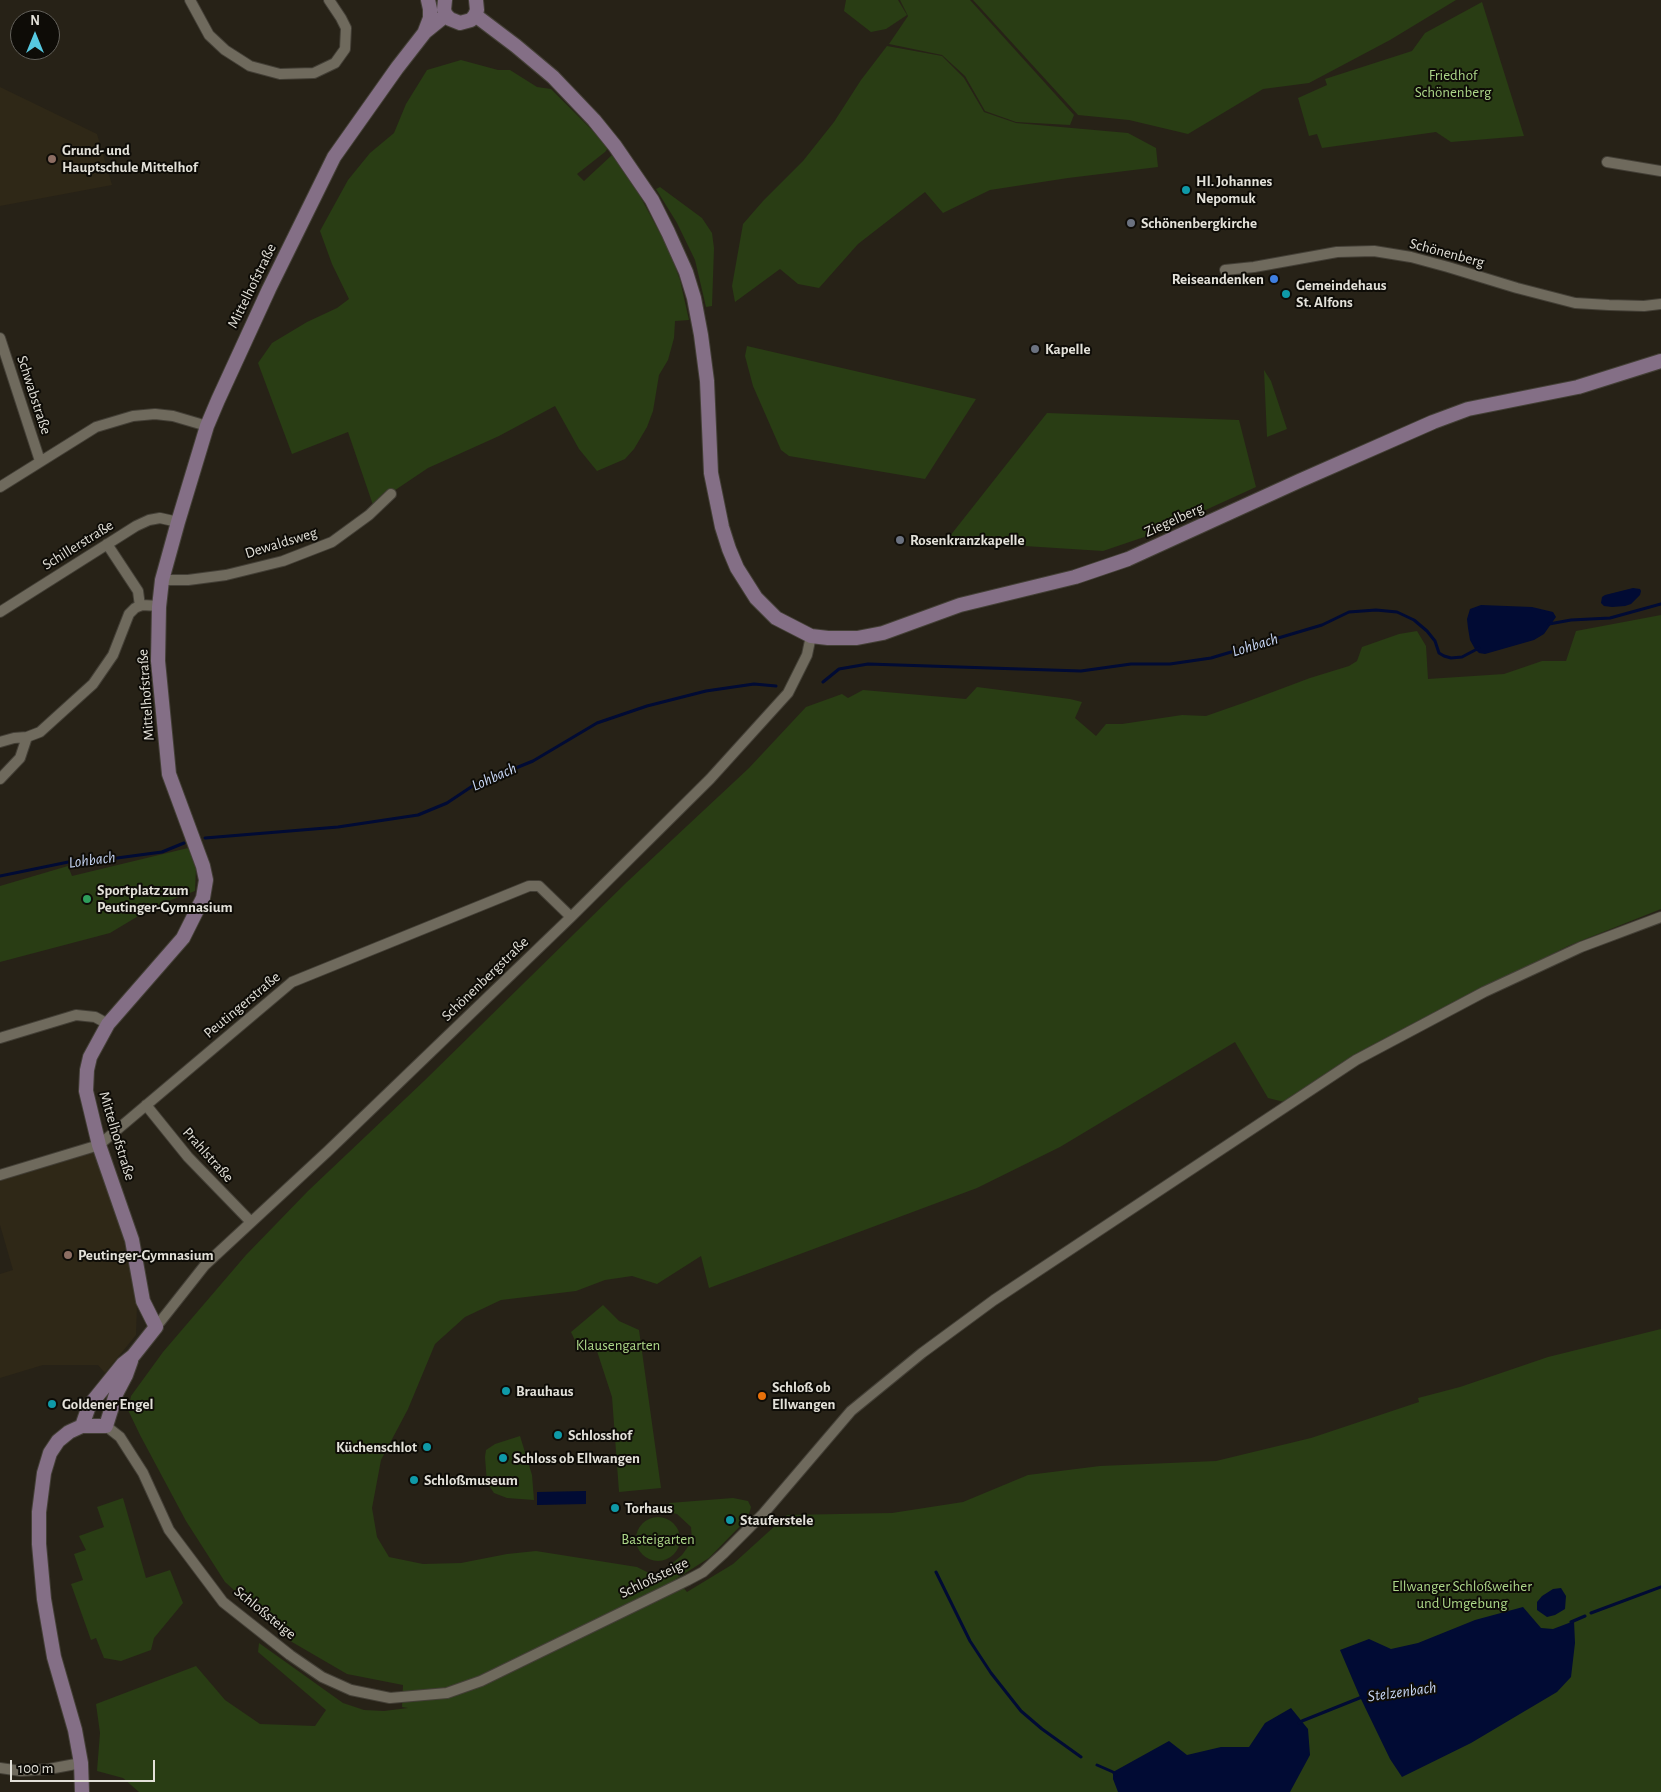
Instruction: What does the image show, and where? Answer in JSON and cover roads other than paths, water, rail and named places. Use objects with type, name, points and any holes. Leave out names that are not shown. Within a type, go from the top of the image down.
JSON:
[{"type":"street","points":[[190,0],[209,35],[225,50],[250,66],[280,74],[314,72],[335,63],[345,49],[346,28],[328,0]]},
{"type":"street","name":"Mittelhofstraße","points":[[425,32],[430,18],[428,0]]},
{"type":"street","points":[[445,0],[444,10],[446,15],[454,22],[460,23],[471,20],[475,15],[477,10],[476,0]]},
{"type":"street","name":"Mittelhofstraße","points":[[156,1327],[143,1301],[132,1240],[116,1188],[99,1145],[86,1092],[87,1070],[90,1057],[108,1024],[183,938],[203,898],[206,880],[204,866],[169,774],[158,661],[159,606],[162,580],[208,426],[238,354],[334,157],[425,32],[446,15]]},
{"type":"street","points":[[475,15],[553,77],[616,146],[652,200],[686,272],[694,298],[707,381],[711,474],[720,518],[729,549],[737,568],[756,598],[776,618],[811,636]]},
{"type":"street","points":[[1607,162],[1661,172]]},
{"type":"street","name":"Schönenberg","points":[[1225,270],[1254,267],[1330,252],[1374,251],[1420,260],[1533,293],[1575,303],[1627,306],[1661,304]]},
{"type":"street","name":"Schwabstraße","points":[[0,338],[40,461]]},
{"type":"street","name":"Ziegelberg","points":[[811,636],[857,638],[883,633],[960,605],[1076,577],[1128,558],[1433,422],[1468,409],[1578,387],[1661,361]]},
{"type":"street","points":[[0,487],[96,426],[133,416],[156,414],[173,416],[208,426]]},
{"type":"street","name":"Dewaldsweg","points":[[162,580],[188,580],[226,575],[283,561],[332,542],[369,515],[391,494]]},
{"type":"street","name":"Schillerstraße","points":[[0,612],[136,526],[149,520],[160,518],[178,522]]},
{"type":"street","points":[[107,544],[138,591],[140,606]]},
{"type":"street","points":[[0,742],[27,737],[40,732],[94,684],[113,655],[129,614],[140,606],[159,606]]},
{"type":"street","name":"Schönenbergstraße","points":[[156,1327],[205,1265],[328,1151],[571,917],[710,779],[788,693],[808,655],[811,636]]},
{"type":"street","points":[[0,779],[20,758],[27,737]]},
{"type":"street","name":"Peutingerstraße","points":[[0,1175],[99,1145],[292,982],[529,886],[539,886],[571,917]]},
{"type":"street","name":"Schloßsteige","points":[[106,1426],[120,1437],[143,1473],[169,1530],[223,1602],[290,1655],[322,1677],[351,1690],[390,1698],[447,1693],[481,1681],[703,1572],[763,1514],[851,1410],[922,1352],[994,1300],[1356,1060],[1484,992],[1581,947],[1661,917]]},
{"type":"street","points":[[0,1038],[76,1015],[94,1017],[108,1024]]},
{"type":"street","name":"Prahlstraße","points":[[146,1105],[188,1157],[250,1222]]},
{"type":"street","points":[[82,1426],[89,1406],[156,1327]]},
{"type":"street","points":[[82,1792],[81,1763],[75,1730],[54,1658],[44,1599],[39,1544],[39,1512],[44,1473],[50,1453],[58,1441],[69,1432],[82,1426],[106,1426],[116,1394],[133,1356]]},
{"type":"street","points":[[0,1768],[20,1771],[49,1769],[81,1763]]},
{"type":"water","points":[[1633,588],[1640,589],[1641,591],[1640,595],[1631,604],[1612,607],[1604,606],[1601,603],[1602,597],[1605,595]]},
{"type":"water","points":[[1481,605],[1532,607],[1553,612],[1556,617],[1544,634],[1534,640],[1485,654],[1479,653],[1470,640],[1467,619],[1470,609]]},
{"type":"water","points":[[586,1491],[586,1504],[537,1505],[537,1492]]},
{"type":"water","points":[[1561,1588],[1566,1596],[1565,1609],[1547,1617],[1537,1610],[1537,1602],[1542,1596],[1553,1589]]},
{"type":"water","points":[[1523,1607],[1541,1628],[1553,1629],[1574,1621],[1575,1643],[1571,1677],[1557,1692],[1471,1743],[1402,1777],[1390,1759],[1340,1650],[1369,1639],[1391,1649],[1418,1643],[1475,1620]]},
{"type":"water","points":[[1291,1708],[1308,1729],[1310,1755],[1290,1792],[1118,1792],[1113,1779],[1113,1772],[1169,1741],[1187,1755],[1221,1747],[1249,1747],[1265,1723]]},
{"type":"waterway","name":"Lohbach","points":[[1549,624],[1571,620],[1610,618],[1661,604]]},
{"type":"waterway","name":"Lohbach","points":[[823,682],[839,669],[868,664],[1081,671],[1131,664],[1170,664],[1211,658],[1322,625],[1349,612],[1376,610],[1397,612],[1414,620],[1427,631],[1435,641],[1439,653],[1444,656],[1451,658],[1462,657],[1479,648]]},
{"type":"waterway","name":"Lohbach","points":[[205,838],[338,827],[418,815],[447,803],[474,785],[533,761],[597,723],[647,706],[706,691],[754,684],[776,686]]},
{"type":"waterway","name":"Lohbach","points":[[0,876],[83,859],[117,858],[162,852],[184,843]]},
{"type":"waterway","points":[[936,1572],[970,1641],[991,1673],[1021,1711],[1042,1729],[1081,1757]]},
{"type":"waterway","name":"Stelzenbach","points":[[1591,1613],[1661,1587]]},
{"type":"waterway","name":"Stelzenbach","points":[[1571,1622],[1585,1616]]},
{"type":"waterway","name":"Stelzenbach","points":[[1299,1723],[1362,1697]]},
{"type":"waterway","points":[[1097,1765],[1116,1775]]},
{"type":"place","name":"Grund- und Hauptschule Mittelhof","points":[[52,159]]},
{"type":"place","name":"Hl. Johannes Nepomuk","points":[[1186,190]]},
{"type":"place","name":"Schönenbergkirche","points":[[1131,223]]},
{"type":"place","name":"Reiseandenken","points":[[1274,279]]},
{"type":"place","name":"Gemeindehaus St. Alfons","points":[[1286,294]]},
{"type":"place","name":"Kapelle","points":[[1035,349]]},
{"type":"place","name":"Rosenkranzkapelle","points":[[900,540]]},
{"type":"place","name":"Sportplatz zum Peutinger-Gymnasium","points":[[87,899]]},
{"type":"place","name":"Peutinger-Gymnasium","points":[[68,1255]]},
{"type":"place","name":"Brauhaus","points":[[506,1391]]},
{"type":"place","name":"Schloß ob Ellwangen","points":[[762,1396]]},
{"type":"place","name":"Goldener Engel","points":[[52,1404]]},
{"type":"place","name":"Schlosshof","points":[[558,1435]]},
{"type":"place","name":"Küchenschlot","points":[[427,1447]]},
{"type":"place","name":"Schloss ob Ellwangen","points":[[503,1458]]},
{"type":"place","name":"Schloßmuseum","points":[[414,1480]]},
{"type":"place","name":"Torhaus","points":[[615,1508]]},
{"type":"place","name":"Stauferstele","points":[[730,1520]]},
{"type":"park label","name":"Friedhof Schönenberg","points":[[1453,84]]},
{"type":"park label","name":"Klausengarten","points":[[618,1345]]},
{"type":"park label","name":"Basteigarten","points":[[658,1539]]},
{"type":"park label","name":"Ellwanger Schloßweiher und Umgebung","points":[[1462,1594]]}]
